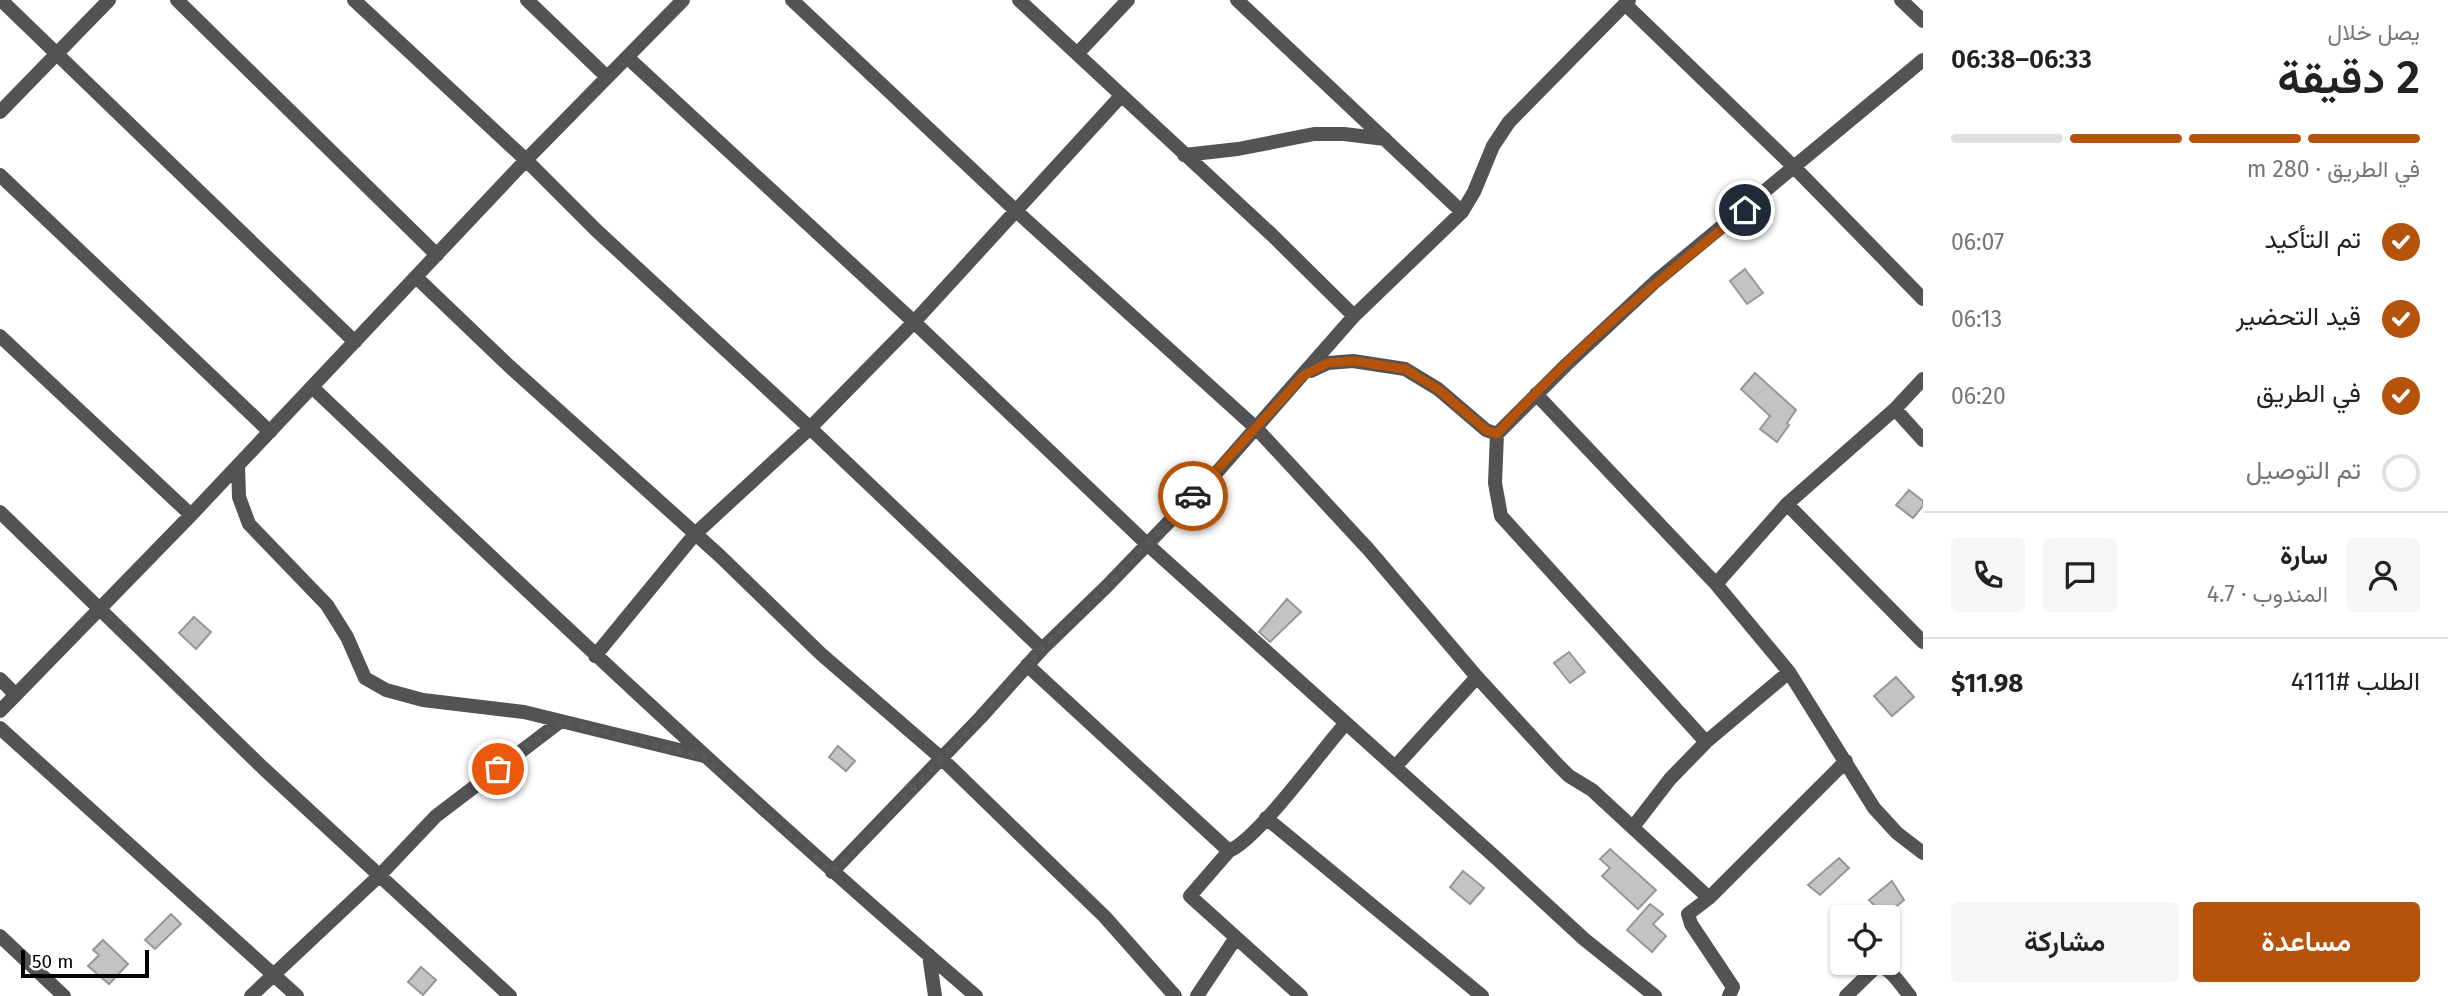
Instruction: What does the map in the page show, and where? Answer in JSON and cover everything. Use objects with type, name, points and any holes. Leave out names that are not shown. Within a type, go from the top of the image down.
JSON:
[{"type":"street","points":[[1,0],[355,342]]},
{"type":"street","points":[[0,113],[109,0]]},
{"type":"street","points":[[177,0],[437,255]]},
{"type":"street","points":[[354,0],[1042,649]]},
{"type":"street","points":[[527,0],[607,77]]},
{"type":"street","points":[[0,711],[238,466],[526,160],[683,0]]},
{"type":"street","points":[[792,0],[1015,210],[1256,429],[1369,550],[1477,677],[1569,776],[1592,790],[1709,898]]},
{"type":"street","points":[[1019,0],[1354,316]]},
{"type":"street","points":[[1077,54],[1128,0]]},
{"type":"street","points":[[1237,0],[1462,212]]},
{"type":"street","points":[[1901,0],[1923,21]]},
{"type":"street","points":[[832,872],[981,717],[1042,649],[1256,429],[1354,316],[1462,212],[1474,192],[1493,146],[1509,122],[1627,2],[1796,168],[1923,299]]},
{"type":"street","points":[[627,57],[914,322],[1147,544],[1584,939],[1655,996]]},
{"type":"street","points":[[1706,742],[1501,516],[1495,483],[1497,434],[1656,281],[1796,168],[1923,60]]},
{"type":"street","points":[[595,656],[695,534],[810,428],[914,322],[1121,96]]},
{"type":"street","points":[[1184,155],[1238,149],[1314,134],[1344,134],[1384,139]]},
{"type":"street","points":[[0,174],[270,432]]},
{"type":"street","points":[[416,277],[508,365],[760,593],[821,654],[940,757],[1105,917],[1175,996]]},
{"type":"street","points":[[0,336],[191,515]]},
{"type":"street","points":[[1304,375],[1328,363],[1353,361],[1405,369],[1438,389],[1486,430],[1497,434]]},
{"type":"street","points":[[1716,584],[1787,504],[1895,409],[1923,379]]},
{"type":"street","points":[[312,387],[705,757],[832,872],[976,996]]},
{"type":"street","points":[[1536,394],[1716,584],[1789,672],[1874,808],[1897,833],[1923,853]]},
{"type":"street","points":[[1895,409],[1923,440]]},
{"type":"street","points":[[238,466],[239,497],[249,524],[327,606],[347,637],[365,678],[386,690],[423,700],[524,712],[705,757]]},
{"type":"street","points":[[1787,504],[1923,642]]},
{"type":"street","points":[[0,512],[263,768],[510,996]]},
{"type":"street","points":[[1027,665],[1229,851]]},
{"type":"street","points":[[1633,827],[1670,779],[1706,742],[1789,672]]},
{"type":"street","points":[[1395,767],[1477,677]]},
{"type":"street","points":[[0,679],[16,695]]},
{"type":"street","points":[[251,996],[380,875],[436,816],[561,721]]},
{"type":"street","points":[[1301,996],[1190,896],[1229,851],[1237,848],[1266,818],[1346,723]]},
{"type":"street","points":[[0,728],[297,996]]},
{"type":"street","points":[[1729,996],[1733,987],[1688,919],[1688,914],[1709,898],[1846,761]]},
{"type":"street","points":[[1266,818],[1482,996]]},
{"type":"street","points":[[0,936],[64,996]]},
{"type":"street","points":[[1197,996],[1235,939]]},
{"type":"street","points":[[929,955],[935,996]]},
{"type":"street","points":[[1846,996],[1877,966],[1882,966],[1910,996]]},
{"type":"building","points":[[1745,269],[1763,293],[1747,304],[1730,281]]},
{"type":"building","points":[[1755,373],[1796,410],[1777,442],[1760,429],[1770,416],[1741,389]]},
{"type":"building","points":[[1909,490],[1923,501],[1923,506],[1913,518],[1896,505]]},
{"type":"building","points":[[1287,599],[1301,612],[1270,642],[1259,632]]},
{"type":"building","points":[[194,617],[211,632],[196,649],[179,633]]},
{"type":"building","points":[[1569,652],[1585,672],[1570,683],[1554,663]]},
{"type":"building","points":[[1896,677],[1914,697],[1892,716],[1874,696]]},
{"type":"building","points":[[838,746],[855,761],[846,771],[829,757]]},
{"type":"building","points":[[1610,849],[1656,890],[1638,909],[1602,876],[1610,868],[1600,859]]},
{"type":"building","points":[[1839,858],[1849,868],[1820,895],[1808,885]]},
{"type":"building","points":[[1463,871],[1484,888],[1470,904],[1450,887]]},
{"type":"building","points":[[1892,881],[1904,900],[1898,905],[1874,905],[1869,900]]},
{"type":"building","points":[[1650,904],[1663,914],[1653,924],[1666,936],[1652,952],[1627,930]]},
{"type":"building","points":[[171,914],[181,924],[155,949],[145,940]]},
{"type":"building","points":[[103,940],[128,964],[109,984],[88,966],[99,955],[93,950]]},
{"type":"building","points":[[421,967],[436,980],[423,995],[408,982]]},
{"type":"way so far","points":[[498,769],[561,721],[705,757],[832,872],[981,717],[1042,649],[1193,496]]},
{"type":"route","points":[[1193,496],[1304,375],[1328,363],[1353,361],[1405,369],[1438,389],[1486,430],[1497,434],[1656,281],[1745,210]]}]
